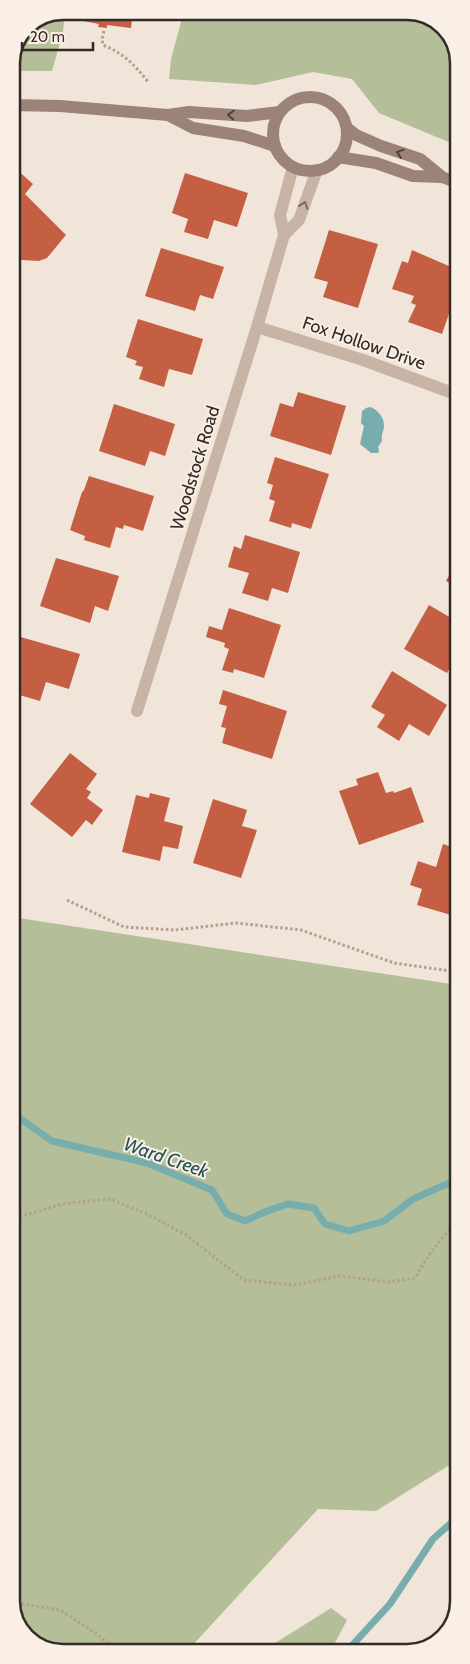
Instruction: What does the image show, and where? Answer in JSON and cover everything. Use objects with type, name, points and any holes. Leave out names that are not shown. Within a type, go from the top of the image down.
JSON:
[{"type":"main road","points":[[308,96],[328,102],[337,108],[347,128],[344,149],[328,166],[316,170],[304,170],[293,166],[279,154],[273,137],[273,128],[280,112],[288,104],[308,96]]},
{"type":"main road","points":[[20,105],[60,106],[168,115],[189,112],[247,116],[280,112]]},
{"type":"main road","points":[[168,115],[193,128],[244,136],[275,146]]},
{"type":"main road","points":[[347,128],[356,135],[381,146],[420,159],[442,177]]},
{"type":"main road","points":[[338,157],[376,163],[413,176],[442,177],[450,180]]},
{"type":"street","name":"Woodstock Road","points":[[137,711],[257,327],[284,234],[280,215],[293,166]]},
{"type":"street","name":"Woodstock Road","points":[[284,234],[299,220],[316,170]]},
{"type":"street","name":"Fox Hollow Drive","points":[[257,327],[363,360],[450,392]]},
{"type":"path","points":[[104,31],[103,45],[117,50],[148,82]]},
{"type":"path","points":[[67,900],[124,928],[174,930],[236,923],[301,930],[394,963],[450,971]]},
{"type":"path","points":[[20,1217],[62,1204],[110,1199],[147,1214],[186,1234],[244,1280],[294,1285],[340,1276],[389,1282],[415,1278],[430,1253],[450,1229]]},
{"type":"path","points":[[20,1603],[60,1610],[97,1634],[109,1644]]},
{"type":"green space","points":[[64,20],[63,32],[52,71],[20,71],[21,55],[27,39],[39,27],[47,23]]},
{"type":"green space","points":[[182,20],[418,21],[431,27],[441,37],[448,49],[450,63],[450,143],[379,113],[352,79],[313,72],[256,85],[169,79],[171,59]]},
{"type":"green space","points":[[20,918],[450,984],[450,1465],[376,1511],[318,1509],[194,1644],[60,1644],[39,1637],[22,1615],[20,1601]]},
{"type":"green space","points":[[331,1608],[347,1620],[334,1644],[274,1644]]},
{"type":"water","points":[[370,407],[380,414],[384,422],[382,441],[378,447],[378,453],[371,453],[360,444],[364,426],[361,423],[362,411]]},
{"type":"building","points":[[132,20],[131,28],[107,25],[107,28],[98,27],[99,24],[83,21]]},
{"type":"building","points":[[20,172],[33,184],[25,194],[66,235],[47,258],[39,261],[21,260]]},
{"type":"building","points":[[185,173],[248,193],[237,227],[214,220],[208,239],[184,232],[188,219],[172,213]]},
{"type":"building","points":[[329,230],[378,244],[358,308],[323,297],[328,282],[314,278]]},
{"type":"building","points":[[161,248],[224,267],[213,299],[200,295],[195,311],[145,296]]},
{"type":"building","points":[[412,250],[450,267],[450,311],[442,334],[408,322],[416,305],[411,303],[414,296],[392,289],[402,261],[408,263]]},
{"type":"building","points":[[138,319],[203,339],[192,375],[169,369],[164,387],[139,379],[143,367],[135,365],[137,361],[126,357]]},
{"type":"building","points":[[298,392],[346,406],[331,455],[270,436],[280,403],[293,407]]},
{"type":"building","points":[[114,404],[175,424],[165,456],[150,451],[145,466],[99,451]]},
{"type":"building","points":[[275,457],[329,474],[311,529],[292,523],[291,528],[269,521],[275,501],[269,499],[273,485],[267,483]]},
{"type":"building","points":[[89,476],[154,496],[143,531],[124,525],[123,529],[116,527],[110,548],[84,540],[85,536],[70,530]]},
{"type":"building","points":[[245,535],[300,552],[288,593],[272,588],[268,601],[242,593],[249,573],[228,567],[234,546],[241,549]]},
{"type":"building","points":[[56,558],[119,576],[108,611],[95,606],[90,623],[40,606]]},
{"type":"building","points":[[450,574],[450,583],[446,581]]},
{"type":"building","points":[[429,605],[450,617],[450,667],[447,673],[404,649]]},
{"type":"building","points":[[229,608],[281,625],[264,678],[234,669],[233,673],[222,670],[229,649],[224,647],[225,643],[206,637],[209,626],[222,630]]},
{"type":"building","points":[[20,637],[80,654],[69,689],[46,682],[40,701],[20,695]]},
{"type":"building","points":[[392,671],[447,705],[429,736],[409,724],[399,741],[377,727],[385,715],[371,707]]},
{"type":"building","points":[[223,690],[287,711],[272,759],[222,743],[226,728],[221,727],[227,706],[219,704]]},
{"type":"building","points":[[70,753],[97,774],[86,789],[91,792],[87,798],[103,810],[92,825],[86,820],[72,837],[30,804]]},
{"type":"building","points":[[378,772],[386,793],[393,791],[394,793],[411,787],[424,822],[359,845],[339,791],[358,785],[356,779]]},
{"type":"building","points":[[150,793],[170,798],[164,821],[183,826],[178,849],[163,846],[160,861],[122,852],[136,795],[149,798]]},
{"type":"building","points":[[213,799],[247,810],[242,826],[257,830],[241,878],[193,863]]},
{"type":"building","points":[[443,844],[450,846],[450,915],[417,905],[422,889],[410,885],[418,861],[436,867]]},
{"type":"waterway","name":"Ward Creek","points":[[20,1119],[52,1141],[147,1163],[212,1190],[227,1214],[245,1221],[288,1204],[314,1208],[325,1224],[349,1231],[384,1221],[413,1199],[450,1183]]},
{"type":"waterway","points":[[353,1644],[390,1604],[433,1539],[450,1524]]}]
